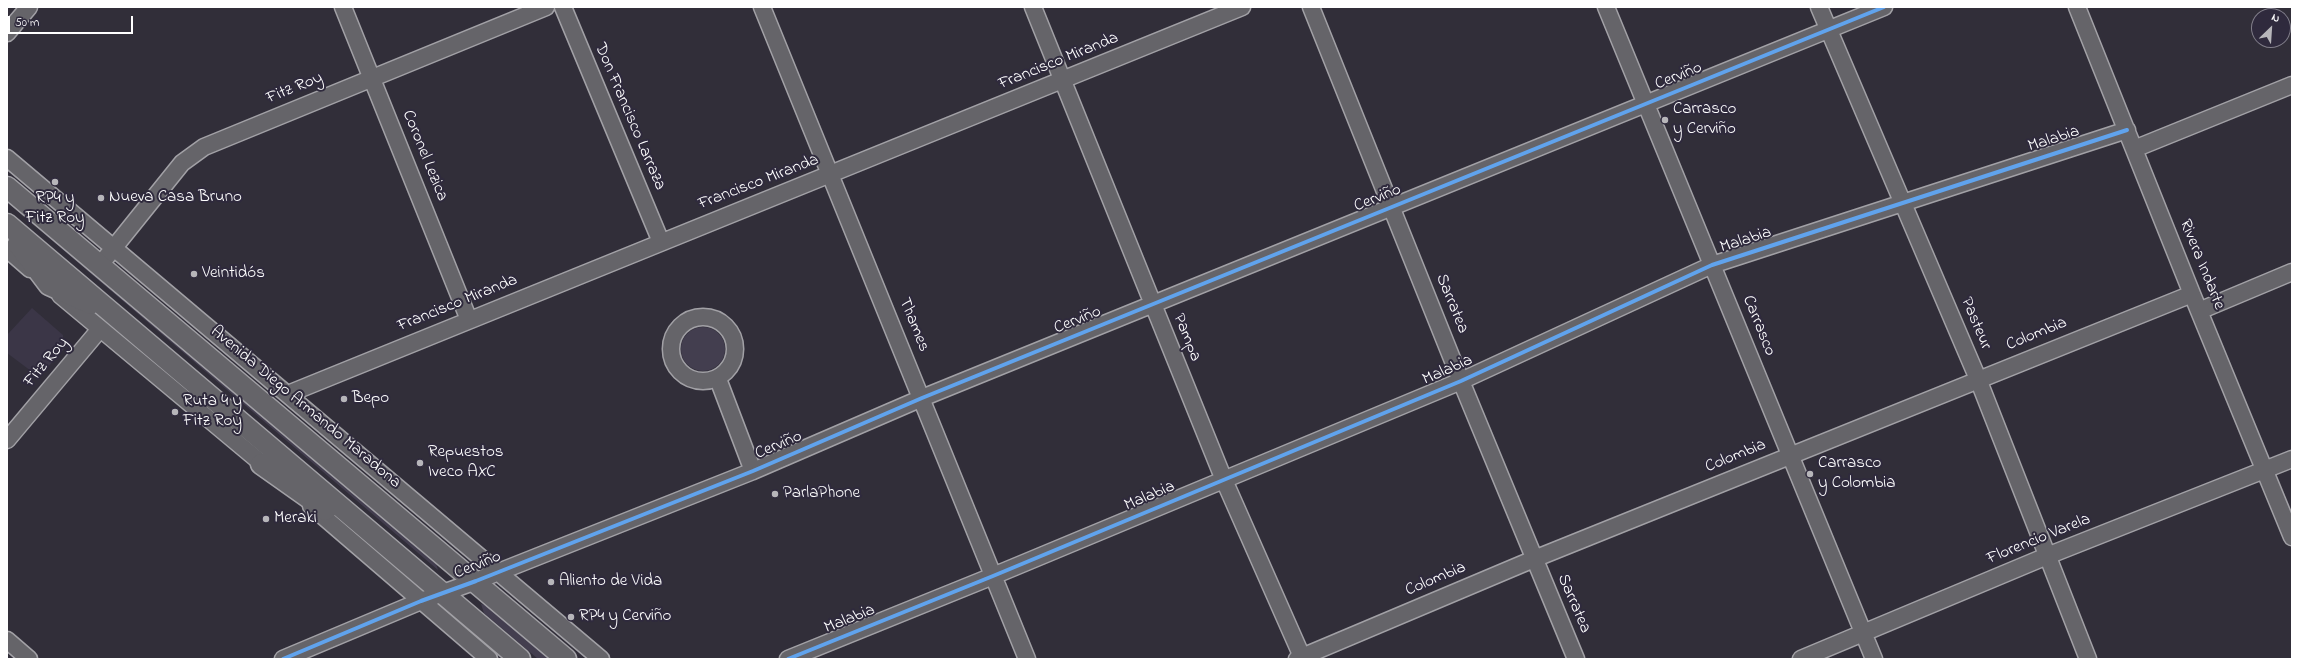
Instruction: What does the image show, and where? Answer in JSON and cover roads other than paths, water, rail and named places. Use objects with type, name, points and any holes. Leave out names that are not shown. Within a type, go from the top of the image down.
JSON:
[{"type":"main road","name":"Avenida Diego Armando Maradona","points":[[7,186],[476,581],[566,659]]},
{"type":"main road","points":[[7,224],[444,594],[506,651],[520,659]]},
{"type":"main road","points":[[7,230],[49,285],[114,314]]},
{"type":"main road","points":[[261,464],[444,594]]},
{"type":"street","points":[[7,33],[29,7]]},
{"type":"street","name":"Coronel Lezica","points":[[342,7],[469,320]]},
{"type":"street","name":"Fitz Roy","points":[[100,265],[182,163],[204,147],[546,7]]},
{"type":"street","name":"Don Francisco Larraza","points":[[563,7],[661,242]]},
{"type":"street","name":"Thames","points":[[762,7],[832,175],[1027,659]]},
{"type":"street","name":"Pampa","points":[[1033,7],[1152,305],[1224,480],[1300,658]]},
{"type":"street","name":"Francisco Miranda","points":[[288,394],[661,242],[832,175],[1242,7]]},
{"type":"street","name":"Sarratea","points":[[1311,7],[1461,381],[1576,659]]},
{"type":"street","name":"Carrasco","points":[[1606,7],[1874,659]]},
{"type":"street","name":"Pasteur","points":[[1819,7],[1978,379],[2088,659]]},
{"type":"street","name":"Cerviño","points":[[283,659],[421,600],[444,594],[753,471],[922,398],[1884,7]]},
{"type":"street","name":"Rivera Indarte","points":[[2077,7],[2192,294],[2292,537]]},
{"type":"street","points":[[2134,149],[2292,85]]},
{"type":"street","name":"Malabia","points":[[788,659],[993,576],[1461,381],[1712,265],[1904,204],[2127,130]]},
{"type":"street","name":"Avenida Diego Armando Maradona","points":[[7,158],[601,659]]},
{"type":"street","points":[[7,250],[489,659]]},
{"type":"street","points":[[2199,311],[2292,272]]},
{"type":"street","name":"Colombia","points":[[1300,658],[1534,559],[2192,294]]},
{"type":"street","points":[[704,317],[721,322],[729,330],[734,340],[736,351],[733,362],[727,372],[718,378],[708,382],[698,382],[680,372],[674,364],[671,344],[680,326],[689,320],[704,317]]},
{"type":"street","name":"Fitz Roy","points":[[7,440],[100,328]]},
{"type":"street","points":[[718,378],[753,471]]},
{"type":"street","name":"Florencio Varela","points":[[1801,659],[2047,556],[2292,459]]},
{"type":"street","points":[[7,640],[29,659]]},
{"type":"place","name":"Carrasco y Cerviño","points":[[1665,120]]},
{"type":"place","name":"RP4 y Fitz Roy","points":[[55,182]]},
{"type":"place","name":"Nueva Casa Bruno","points":[[101,198]]},
{"type":"place","name":"Veintidós","points":[[194,274]]},
{"type":"place","name":"Bepo","points":[[344,399]]},
{"type":"place","name":"Ruta 4 y Fitz Roy","points":[[175,412]]},
{"type":"place","name":"Repuestos Iveco AXC","points":[[420,463]]},
{"type":"place","name":"Carrasco y Colombia","points":[[1810,474]]},
{"type":"place","name":"ParlaPhone","points":[[775,494]]},
{"type":"place","name":"Meraki","points":[[266,519]]},
{"type":"place","name":"Aliento de Vida","points":[[551,582]]},
{"type":"place","name":"RP4 y Cerviño","points":[[571,617]]}]
